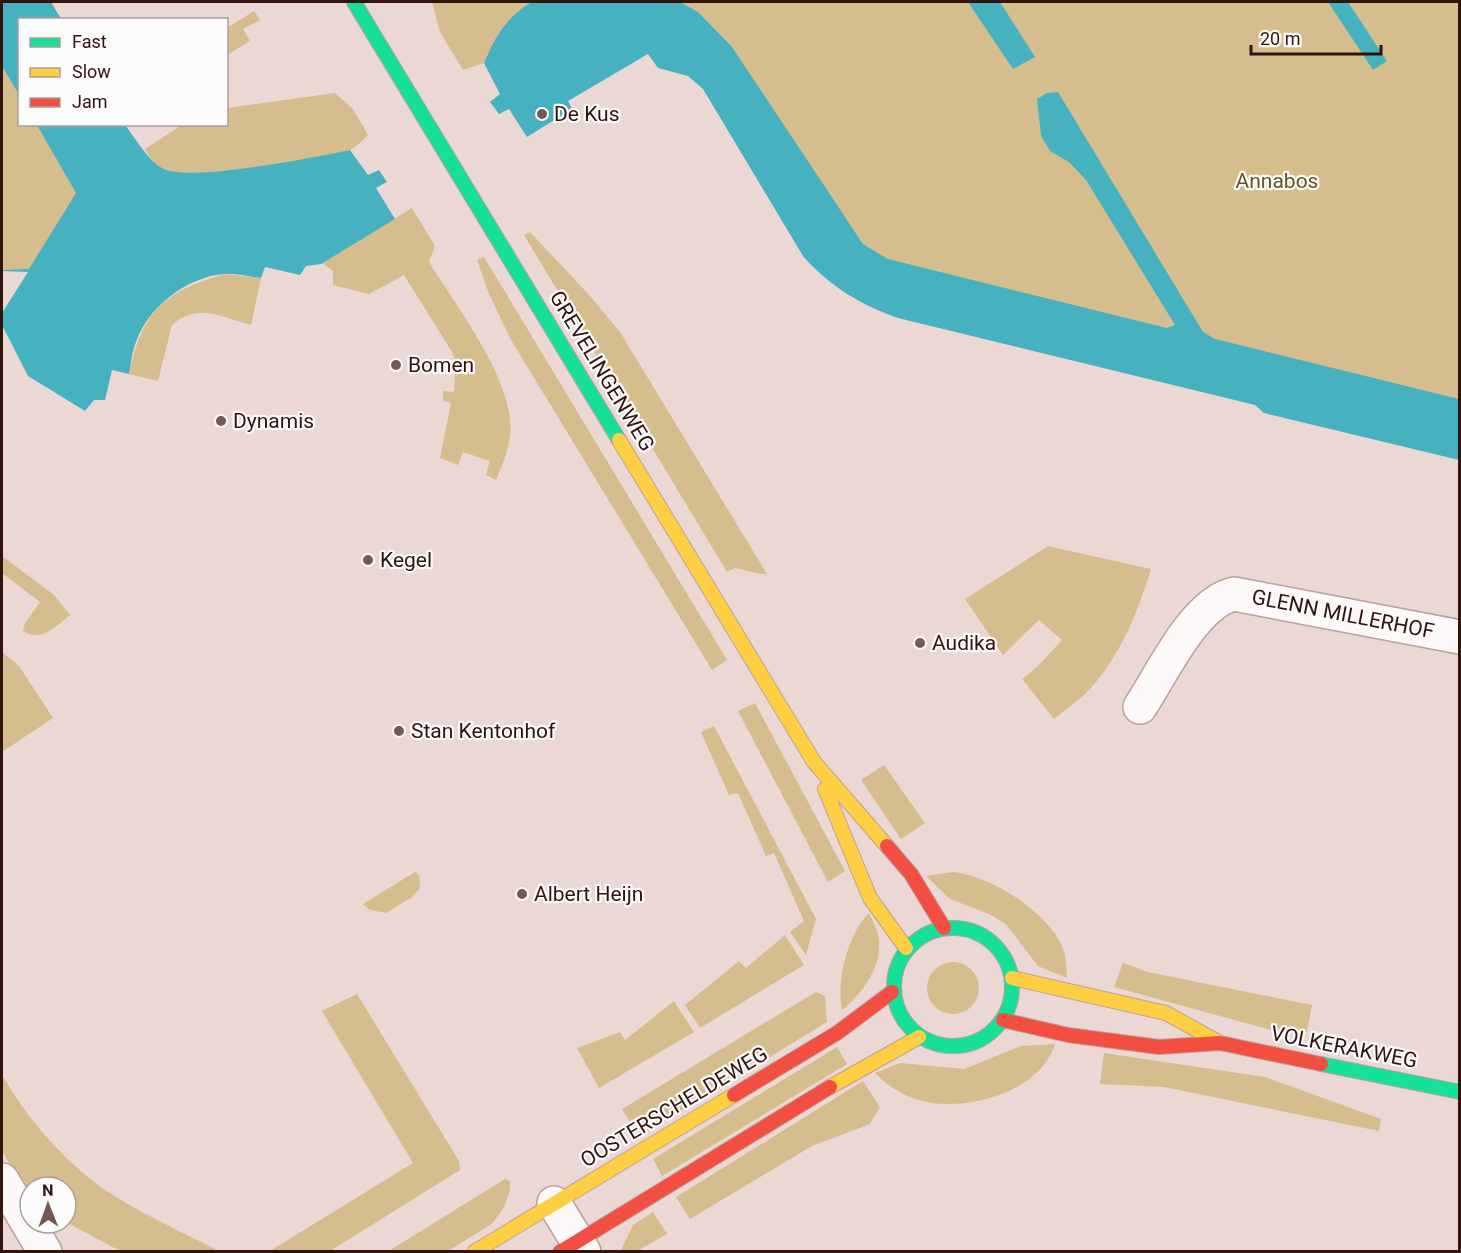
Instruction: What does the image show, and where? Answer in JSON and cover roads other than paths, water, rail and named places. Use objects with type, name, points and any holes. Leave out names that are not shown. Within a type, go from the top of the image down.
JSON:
[{"type":"street","name":"GREVELINGENWEG","points":[[354,2],[814,762],[870,898],[906,948]]},
{"type":"street","name":"GLENN MILLERHOF","points":[[1140,707],[1197,618],[1221,597],[1234,594],[1460,637]]},
{"type":"street","name":"GREVELINGENWEG","points":[[814,762],[911,874],[944,927]]},
{"type":"street","points":[[944,927],[967,928],[988,939],[1004,956],[1012,978],[1012,1000],[1003,1020],[980,1041],[949,1047],[919,1037],[901,1018],[892,992],[895,969],[906,948],[923,934],[944,927]]},
{"type":"street","name":"VOLKERAKWEG","points":[[1012,978],[1166,1013],[1220,1043]]},
{"type":"street","name":"OOSTERSCHELDEWEG","points":[[474,1251],[837,1033],[892,992]]},
{"type":"street","name":"VOLKERAKWEG","points":[[1003,1020],[1068,1035],[1159,1047],[1220,1043],[1460,1092]]},
{"type":"street","points":[[554,1203],[574,1248],[858,1070],[919,1037]]},
{"type":"street","points":[[2,1180],[45,1251]]},
{"type":"water","points":[[2,2],[51,2],[60,18],[18,18],[18,93],[2,66]]},
{"type":"water","points":[[532,2],[680,2],[698,12],[732,47],[863,244],[888,259],[1167,328],[1175,325],[1086,180],[1069,162],[1050,151],[1041,136],[1037,99],[1047,93],[1058,92],[1203,332],[1215,339],[1459,399],[1459,460],[1264,413],[1255,405],[898,318],[871,307],[824,277],[803,256],[703,89],[688,76],[658,68],[648,54],[568,101],[572,109],[527,137],[509,109],[499,114],[490,102],[500,94],[484,63],[503,28]]},
{"type":"water","points":[[968,2],[1000,2],[1035,57],[1013,69]]},
{"type":"water","points":[[1328,2],[1348,2],[1387,61],[1373,70]]},
{"type":"water","points":[[38,126],[126,126],[153,161],[164,169],[179,172],[226,171],[350,150],[368,175],[379,170],[387,182],[376,188],[395,219],[321,264],[306,266],[300,275],[265,267],[261,278],[224,274],[210,276],[183,288],[159,306],[142,329],[136,342],[129,374],[112,370],[105,400],[94,400],[85,411],[28,376],[2,325],[2,270],[29,269],[76,193]]},
{"type":"place","name":"De Kus","points":[[542,114]]},
{"type":"place","name":"Bomen","points":[[396,365]]},
{"type":"place","name":"Dynamis","points":[[221,421]]},
{"type":"place","name":"Kegel","points":[[368,560]]},
{"type":"place","name":"Audika","points":[[920,643]]},
{"type":"place","name":"Stan Kentonhof","points":[[399,731]]},
{"type":"place","name":"Albert Heijn","points":[[522,894]]},
{"type":"park label","name":"Annabos","points":[[1277,181]]}]
